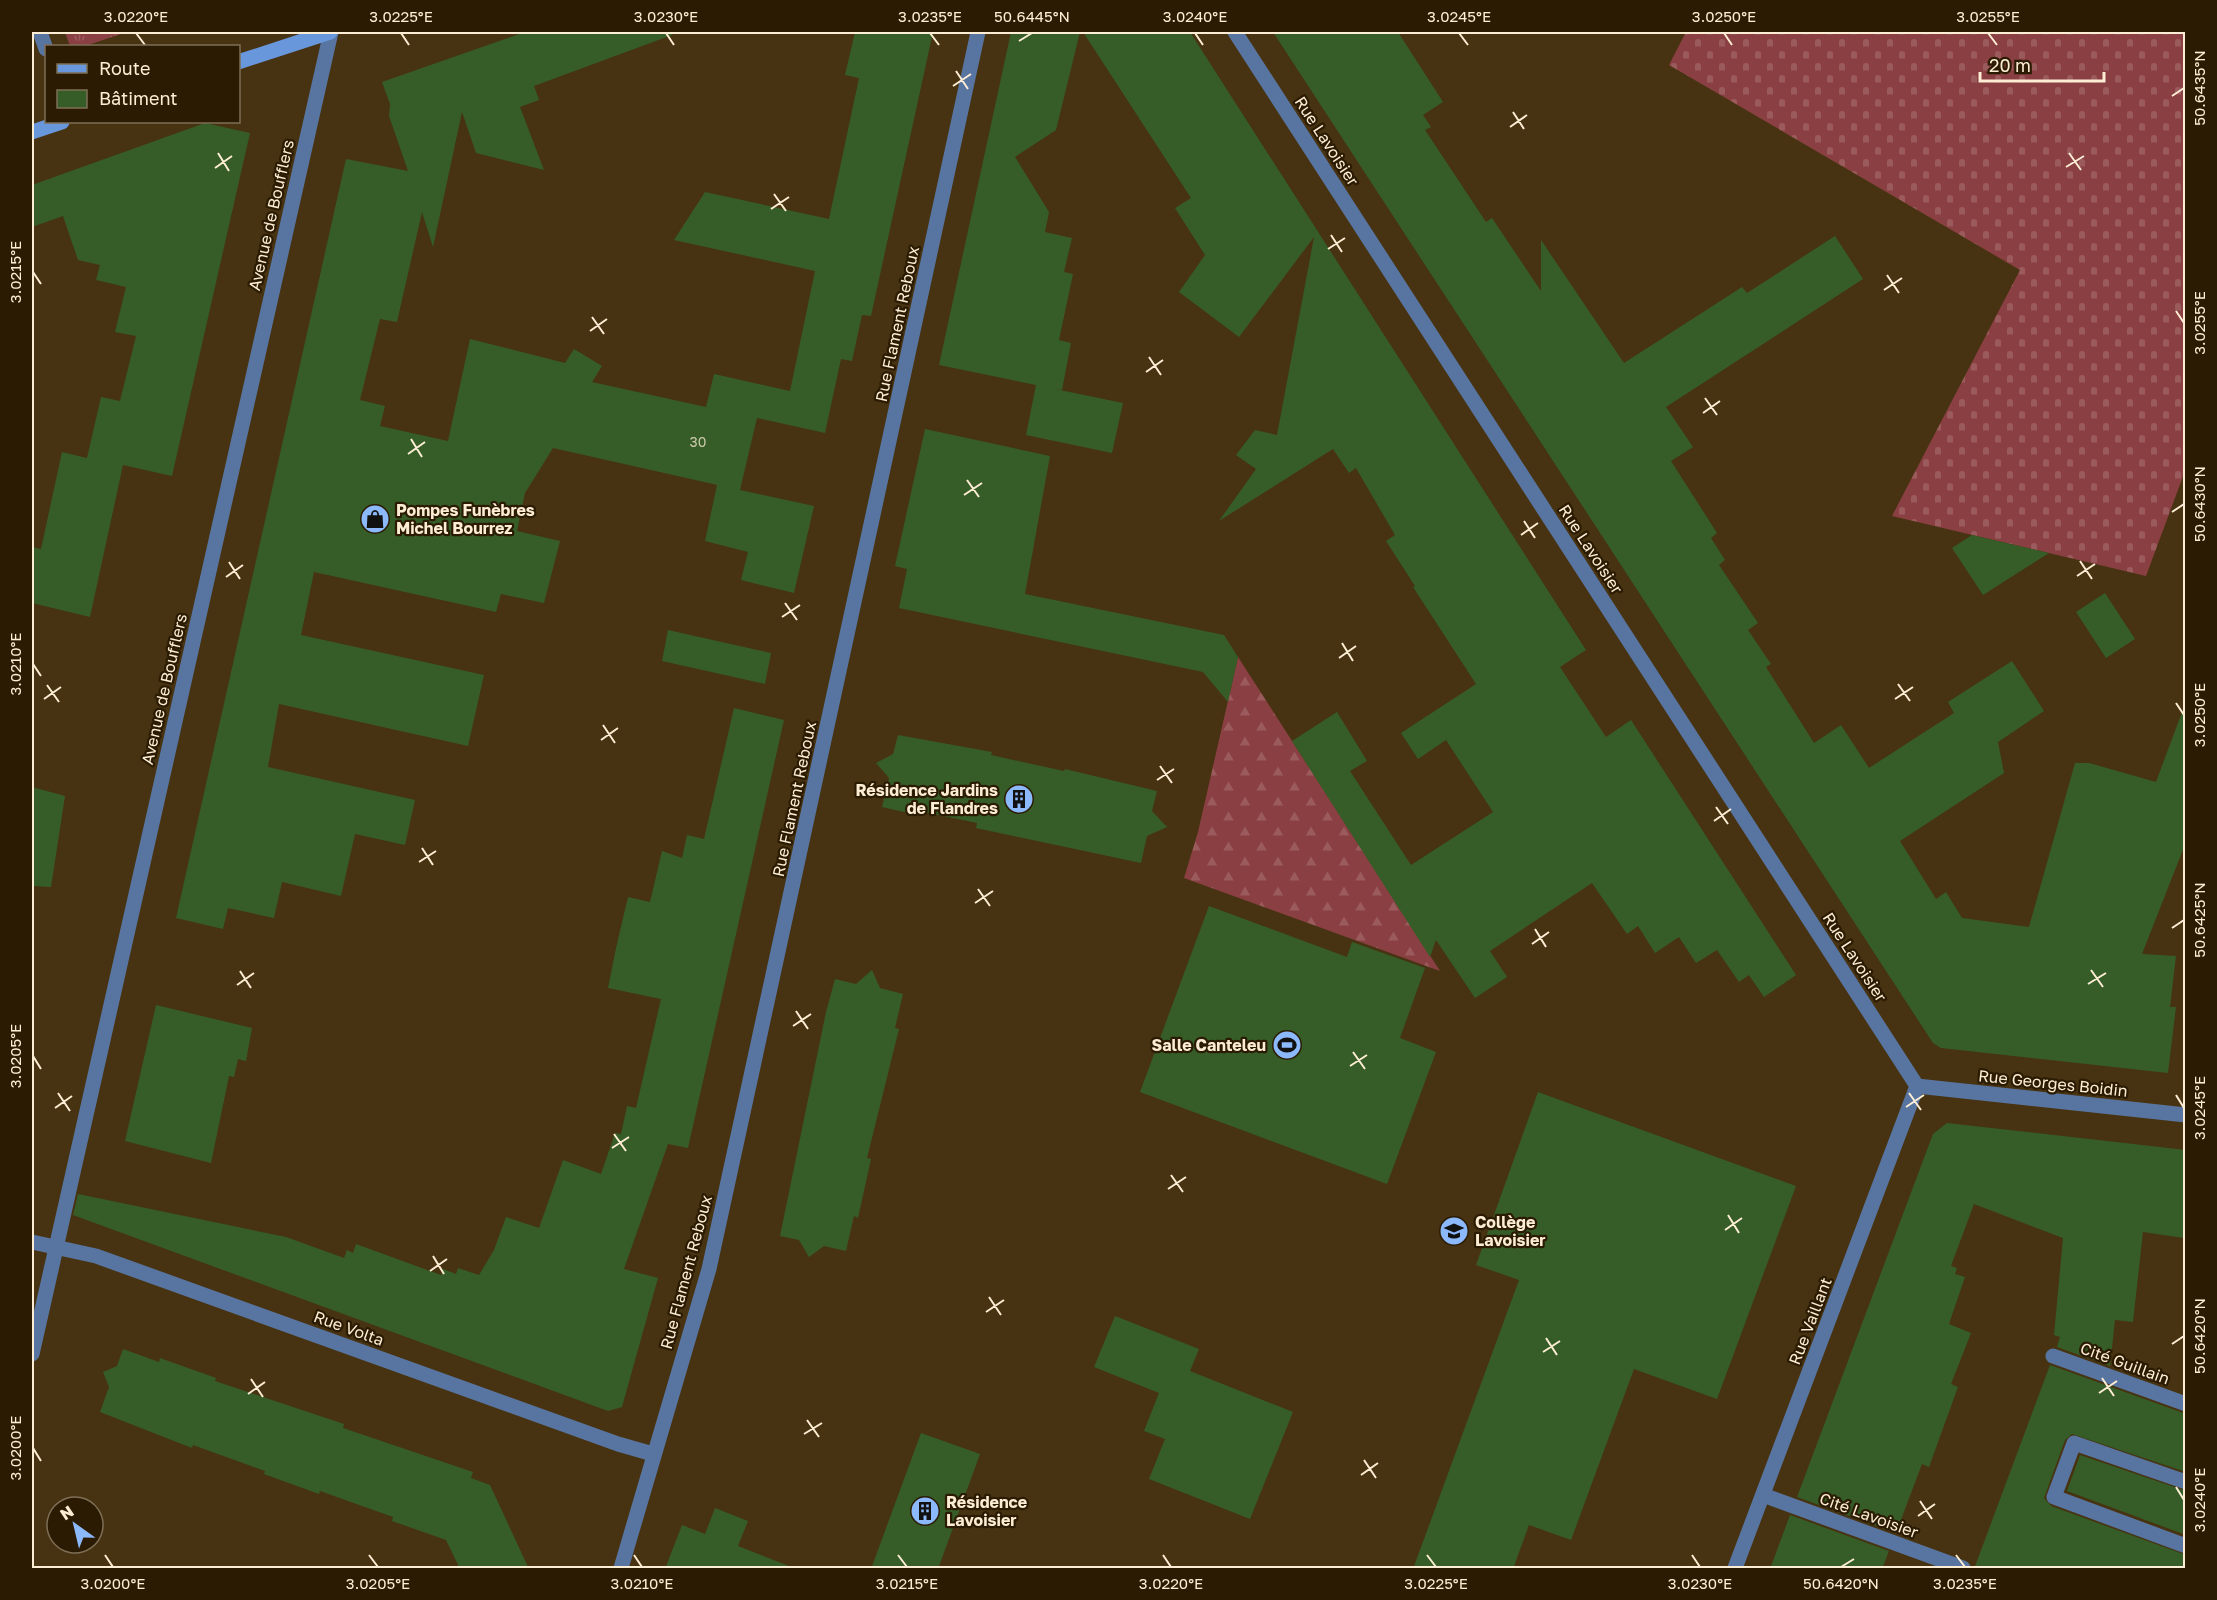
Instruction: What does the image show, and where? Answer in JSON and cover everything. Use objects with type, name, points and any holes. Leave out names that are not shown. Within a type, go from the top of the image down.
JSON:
[{"type":"street","points":[[40,32],[45,46]]},
{"type":"street","points":[[240,61],[331,32]]},
{"type":"street","name":"Avenue de Boufflers","points":[[32,1354],[331,32]]},
{"type":"street","name":"Rue Flament Reboux","points":[[621,1569],[708,1269],[731,1170],[978,32]]},
{"type":"street","name":"Rue Lavoisier","points":[[1235,32],[1917,1086]]},
{"type":"street","points":[[32,132],[59,123]]},
{"type":"street","name":"Rue Georges Boidin","points":[[1917,1086],[2186,1115]]},
{"type":"street","name":"Rue Vaillant","points":[[1735,1569],[1917,1086]]},
{"type":"street","name":"Rue Volta","points":[[32,1242],[96,1256],[618,1444],[653,1454]]},
{"type":"street","name":"Cité Guillain","points":[[2053,1356],[2186,1404]]},
{"type":"street","points":[[2186,1482],[2074,1443],[2054,1497],[2186,1546]]},
{"type":"street","name":"Cité Lavoisier","points":[[1762,1495],[1963,1569]]},
{"type":"green space","points":[[65,32],[127,32],[88,45],[70,45]]},
{"type":"green space","points":[[1686,32],[2185,32],[2185,471],[2146,576],[1892,516],[2020,270],[1669,65]]},
{"type":"green space","points":[[1238,657],[1440,971],[1184,878],[1198,832]]},
{"type":"building","points":[[525,32],[671,32],[672,35],[534,86],[539,100],[520,107],[544,170],[476,153],[462,112],[433,247],[422,212],[397,322],[380,319],[360,400],[385,406],[380,426],[448,441],[470,339],[565,363],[574,349],[602,366],[592,382],[706,407],[714,374],[790,391],[815,271],[674,240],[705,192],[829,219],[859,78],[845,75],[855,32],[933,32],[871,316],[862,315],[852,361],[841,359],[825,433],[757,418],[740,490],[814,506],[794,593],[741,580],[748,552],[705,541],[717,485],[722,486],[553,448],[525,493],[517,531],[560,541],[544,603],[501,594],[496,612],[314,572],[301,635],[484,675],[468,746],[279,704],[268,767],[415,800],[405,845],[355,834],[341,896],[282,882],[274,918],[228,908],[223,929],[176,918],[346,159],[408,171],[389,116],[390,104],[382,82]]},
{"type":"building","points":[[1011,32],[1080,32],[1056,130],[1015,157],[1049,212],[1045,232],[1072,238],[1064,272],[1073,274],[1059,340],[1071,343],[1062,390],[1055,389],[1123,403],[1112,453],[1026,435],[1036,385],[939,365]]},
{"type":"building","points":[[1083,32],[1190,32],[1586,650],[1560,667],[1606,737],[1631,720],[1796,975],[1764,997],[1749,975],[1739,982],[1717,950],[1696,963],[1679,937],[1655,953],[1638,926],[1627,934],[1592,883],[1490,951],[1507,977],[1475,998],[1436,940],[1430,957],[1292,741],[1337,712],[1367,761],[1350,771],[1411,865],[1493,812],[1446,740],[1418,759],[1401,733],[1476,684],[1386,541],[1395,535],[1356,468],[1349,473],[1333,449],[1219,521],[1256,469],[1236,455],[1255,430],[1277,435],[1314,237],[1239,337],[1179,292],[1205,255],[1175,208],[1191,198]]},
{"type":"building","points":[[1273,32],[1398,32],[1443,102],[1423,115],[1431,127],[1425,130],[1486,222],[1492,218],[1541,291],[1541,240],[1624,363],[1742,287],[1747,293],[1835,236],[1863,279],[1666,407],[1693,447],[1671,461],[1717,533],[1711,538],[1725,560],[1719,565],[1758,623],[1748,630],[1771,664],[1766,667],[1814,743],[1841,725],[1869,768],[1954,713],[1948,702],[2012,661],[2044,711],[1998,742],[2004,773],[1900,841],[1936,899],[1946,892],[1962,918],[2029,927],[2075,763],[2089,763],[2156,782],[2182,712],[2186,713],[2186,842],[2142,954],[2176,956],[2170,1007],[2176,1007],[2168,1073],[1941,1048],[1933,1043]]},
{"type":"building","points":[[205,123],[250,133],[172,476],[123,465],[90,617],[32,603],[32,547],[41,549],[62,452],[87,458],[101,397],[120,401],[136,336],[115,332],[126,287],[96,280],[100,265],[78,260],[63,216],[32,227],[32,185]]},
{"type":"building","points":[[925,429],[1050,456],[1025,594],[1224,635],[1238,657],[1228,702],[1203,672],[899,608],[907,569],[895,566]]},
{"type":"building","points":[[1972,535],[2049,553],[1983,595],[1952,548]]},
{"type":"building","points":[[2105,593],[2135,639],[2106,658],[2076,612]]},
{"type":"building","points":[[668,630],[771,653],[765,684],[662,661]]},
{"type":"building","points":[[734,708],[784,720],[688,1148],[668,1144],[624,1269],[658,1278],[622,1407],[608,1411],[73,1215],[78,1194],[286,1237],[344,1258],[347,1250],[353,1253],[356,1244],[441,1275],[443,1269],[456,1274],[458,1268],[479,1275],[494,1250],[506,1217],[539,1228],[563,1160],[601,1174],[615,1133],[621,1134],[627,1106],[636,1108],[661,999],[608,988],[628,897],[650,902],[662,851],[682,858],[687,835],[704,839]]},
{"type":"building","name":"Résidence Jardins de Flandres","points":[[898,735],[992,752],[991,755],[1064,771],[1065,769],[1157,791],[1152,811],[1167,827],[1147,836],[1141,863],[976,828],[977,823],[919,811],[917,815],[882,807],[889,778],[876,763],[893,754]]},
{"type":"building","points":[[32,787],[65,796],[51,887],[32,886]]},
{"type":"building","name":"Salle Canteleu","points":[[1209,906],[1347,957],[1352,942],[1425,968],[1400,1038],[1436,1052],[1387,1184],[1140,1092]]},
{"type":"building","points":[[872,970],[880,988],[903,994],[895,1028],[899,1029],[867,1158],[871,1159],[858,1218],[854,1216],[846,1251],[824,1246],[809,1257],[799,1240],[780,1236],[826,1012],[835,979],[856,984]]},
{"type":"building","points":[[156,1005],[252,1028],[246,1061],[238,1059],[234,1077],[229,1076],[211,1163],[125,1141]]},
{"type":"building","points":[[1538,1092],[1796,1186],[1717,1399],[1634,1369],[1571,1540],[1529,1525],[1513,1569],[1413,1569],[1519,1280],[1476,1265]]},
{"type":"building","points":[[1947,1123],[2186,1150],[2184,1238],[2143,1232],[2133,1322],[2115,1320],[2110,1366],[2057,1347],[2060,1337],[2054,1335],[2063,1238],[1974,1204],[1951,1266],[1957,1268],[1955,1274],[1965,1277],[1949,1324],[1971,1333],[1951,1384],[1958,1387],[1929,1467],[1922,1464],[1896,1533],[1797,1497],[1933,1134]]},
{"type":"building","points":[[1115,1316],[1199,1349],[1190,1371],[1293,1412],[1250,1519],[1149,1479],[1165,1439],[1144,1431],[1159,1393],[1094,1367]]},
{"type":"building","points":[[123,1349],[159,1362],[160,1358],[216,1378],[215,1381],[344,1424],[343,1428],[473,1472],[471,1478],[490,1485],[529,1569],[460,1569],[446,1540],[392,1521],[393,1517],[320,1491],[319,1494],[264,1474],[265,1471],[193,1445],[192,1448],[100,1412],[109,1387],[103,1372],[117,1366]]},
{"type":"building","points":[[2050,1365],[2186,1414],[2186,1472],[2072,1434],[2065,1440],[2044,1498],[2051,1506],[2186,1555],[2186,1569],[1974,1569]]},
{"type":"building","name":"Résidence Lavoisier","points":[[921,1433],[980,1454],[938,1569],[871,1569]]},
{"type":"building","points":[[2080,1455],[2186,1491],[2186,1535],[2067,1491]]},
{"type":"building","points":[[715,1508],[748,1521],[738,1546],[789,1566],[788,1569],[665,1569],[682,1525],[705,1534]]},
{"type":"building","points":[[1790,1515],[1889,1551],[1882,1569],[1770,1569]]},
{"type":"place","name":"Pompes Funèbres Michel Bourrez","points":[[375,519]]},
{"type":"place","name":"Résidence Jardins de Flandres","points":[[1019,799]]},
{"type":"place","name":"Salle Canteleu","points":[[1287,1045]]},
{"type":"place","name":"Collège Lavoisier","points":[[1454,1231]]},
{"type":"place","name":"Résidence Lavoisier","points":[[925,1511]]}]
